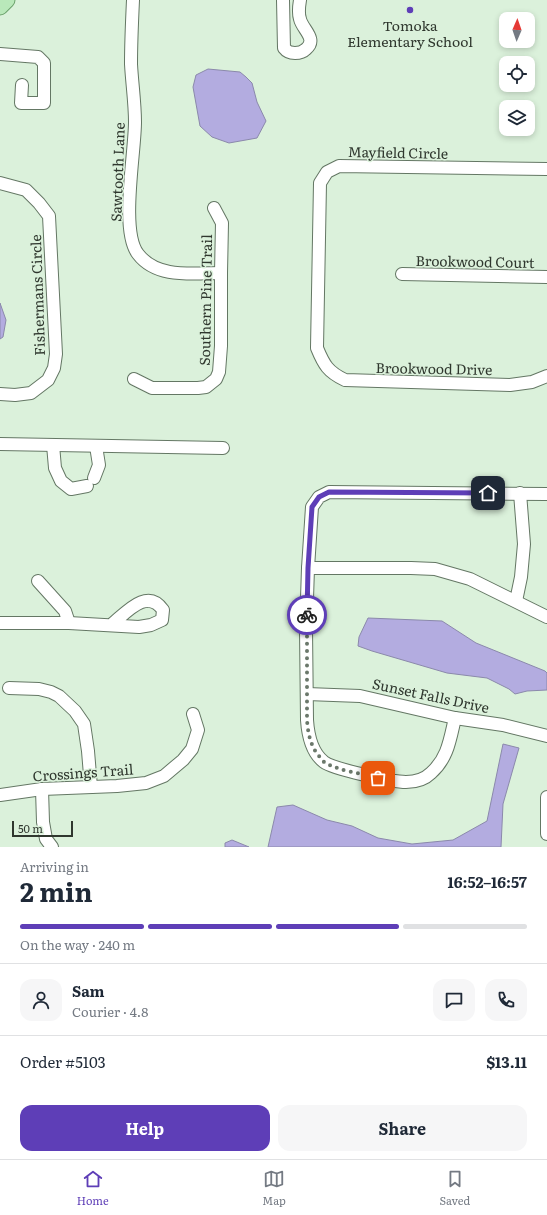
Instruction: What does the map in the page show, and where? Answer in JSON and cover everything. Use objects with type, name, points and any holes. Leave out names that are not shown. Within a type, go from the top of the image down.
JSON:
[{"type":"main road","points":[[0,7],[7,0]]},
{"type":"street","name":"Sawtooth Lane","points":[[133,0],[131,64],[135,122],[130,191],[132,244],[147,264],[169,273],[220,273]]},
{"type":"street","points":[[283,0],[284,48],[290,53],[299,53],[304,51],[311,42],[308,33],[300,21],[300,0]]},
{"type":"street","points":[[0,54],[38,57],[44,63],[44,103],[22,103],[22,85]]},
{"type":"street","name":"Mayfield Circle","points":[[324,365],[317,348],[320,183],[327,172],[339,166],[547,169]]},
{"type":"street","name":"Fishermans Circle","points":[[0,183],[26,190],[49,216],[56,354],[54,368],[48,380],[31,393],[15,395],[0,394]]},
{"type":"street","name":"Southern Pine Trail","points":[[134,379],[152,388],[198,388],[206,387],[216,379],[219,372],[221,346],[220,273],[222,223],[214,208]]},
{"type":"street","name":"Brookwood Court","points":[[402,274],[547,278]]},
{"type":"street","name":"Brookwood Drive","points":[[324,365],[335,376],[345,380],[510,385],[532,382],[547,376]]},
{"type":"street","points":[[0,444],[223,448]]},
{"type":"street","points":[[53,445],[54,468],[61,481],[72,489],[91,482],[98,465],[96,446]]},
{"type":"street","points":[[455,718],[445,756],[430,774],[418,780],[406,782],[390,781],[340,768],[324,762],[316,751],[311,743],[308,733],[307,720],[306,628],[312,507],[319,497],[329,492],[547,494]]},
{"type":"street","points":[[516,601],[521,577],[524,544],[520,493]]},
{"type":"street","points":[[308,568],[435,569],[470,579],[547,617]]},
{"type":"street","points":[[38,582],[65,611],[69,622]]},
{"type":"street","points":[[0,623],[69,622],[111,625]]},
{"type":"street","points":[[9,688],[39,689],[52,692],[60,696],[75,711],[84,724],[91,787]]},
{"type":"street","name":"Sunset Falls Drive","points":[[307,694],[360,696],[455,718],[503,725],[547,736]]},
{"type":"street","name":"Crossings Trail","points":[[0,795],[42,789],[117,786],[146,783],[164,776],[183,760],[192,749],[198,730],[193,714]]},
{"type":"street","points":[[42,789],[43,822],[46,839],[52,847]]},
{"type":"street","points":[[547,797],[547,834]]},
{"type":"shaded area","points":[[208,69],[240,72],[252,83],[257,102],[266,121],[257,138],[229,143],[212,137],[200,126],[193,87],[196,75]]},
{"type":"shaded area","points":[[0,303],[6,320],[3,337],[0,339]]},
{"type":"shaded area","points":[[368,618],[442,621],[476,643],[545,671],[547,673],[547,690],[527,691],[515,694],[509,689],[487,678],[447,673],[358,646],[359,637]]},
{"type":"shaded area","points":[[503,744],[519,748],[503,804],[501,847],[268,847],[277,807],[293,805],[327,820],[352,826],[378,838],[412,844],[453,840],[487,821]]},
{"type":"shaded area","points":[[232,840],[249,847],[225,847],[225,843]]},
{"type":"way so far","points":[[307,615],[307,720],[308,733],[311,743],[324,762],[340,768],[378,778]]},
{"type":"place","name":"Tomoka Elementary School","points":[[410,10]]},
{"type":"route","points":[[307,615],[312,507],[319,497],[329,492],[488,493]]}]
